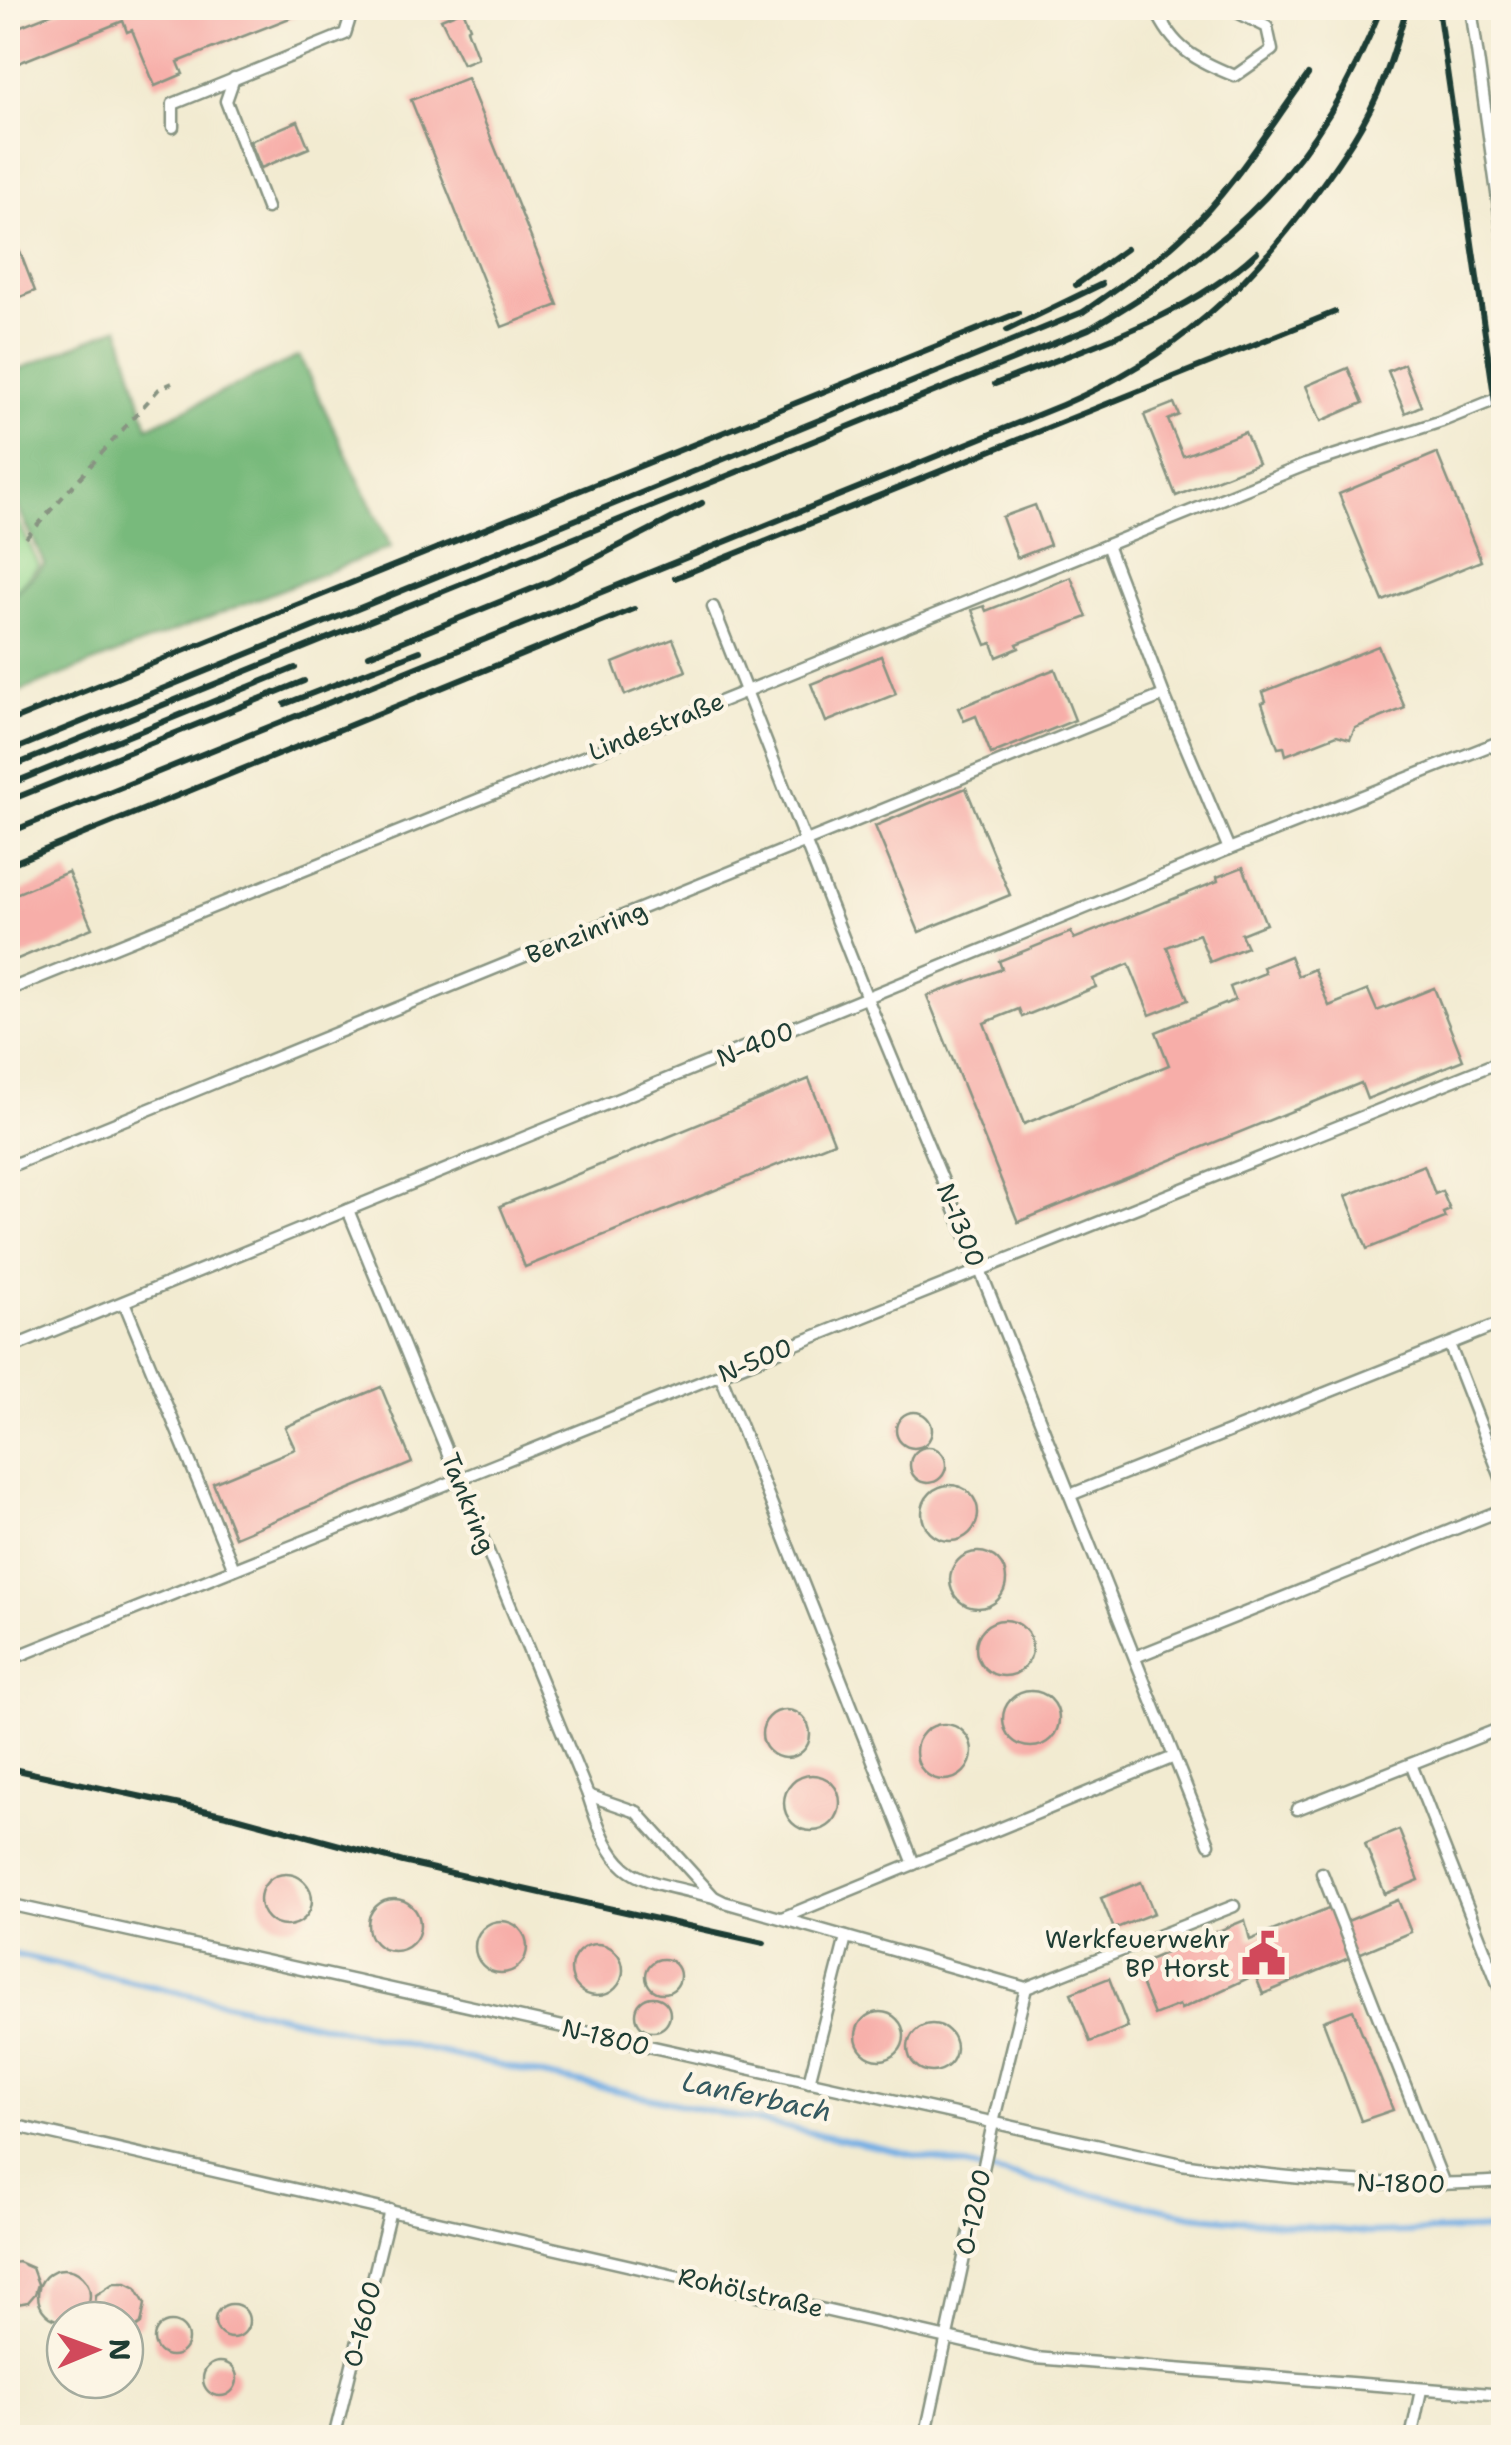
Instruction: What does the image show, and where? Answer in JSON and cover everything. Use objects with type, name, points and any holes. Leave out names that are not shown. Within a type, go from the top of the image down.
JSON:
[{"type":"lane","points":[[172,127],[173,104],[344,34],[353,8]]},
{"type":"lane","points":[[364,8],[383,12],[396,8]]},
{"type":"lane","points":[[1155,8],[1167,36],[1204,63],[1234,76],[1272,50],[1267,27],[1229,8]]},
{"type":"lane","points":[[1471,8],[1504,243]]},
{"type":"lane","points":[[234,78],[226,100],[267,208]]},
{"type":"lane","name":"Lindestraße","points":[[8,990],[1305,465],[1442,422],[1504,396]]},
{"type":"lane","points":[[1107,544],[1164,695],[1229,849]]},
{"type":"lane","name":"N-1300","points":[[712,607],[1209,1844]]},
{"type":"lane","name":"Benzinring","points":[[8,1167],[1164,695]]},
{"type":"lane","name":"N-400","points":[[8,1350],[1504,740]]},
{"type":"lane","name":"N-500","points":[[8,1660],[1504,1060]]},
{"type":"lane","name":"Tankring","points":[[348,1210],[599,1830],[615,1860],[638,1879],[714,1897],[1026,1988]]},
{"type":"lane","points":[[124,1302],[234,1569]]},
{"type":"lane","points":[[1070,1495],[1504,1322]]},
{"type":"lane","points":[[1449,1344],[1504,1484]]},
{"type":"lane","points":[[720,1374],[914,1864]]},
{"type":"lane","points":[[1134,1657],[1504,1509]]},
{"type":"lane","points":[[1297,1809],[1504,1727]]},
{"type":"lane","points":[[782,1918],[1174,1757]]},
{"type":"lane","points":[[1411,1764],[1504,1999]]},
{"type":"lane","points":[[588,1796],[637,1812],[714,1897]]},
{"type":"lane","points":[[1322,1873],[1444,2184]]},
{"type":"lane","name":"N-1800","points":[[8,1904],[1181,2164],[1281,2178],[1396,2185],[1504,2180]]},
{"type":"lane","points":[[1026,1988],[1234,1906]]},
{"type":"lane","points":[[809,2082],[846,1937]]},
{"type":"lane","name":"O-1200","points":[[925,2438],[992,2123],[1026,1988]]},
{"type":"lane","name":"Rohölstraße","points":[[8,2124],[1035,2358],[1504,2396]]},
{"type":"lane","name":"O-1600","points":[[334,2438],[390,2210]]},
{"type":"lane","points":[[1411,2438],[1421,2390]]},
{"type":"path","points":[[26,538],[159,389],[172,383]]},
{"type":"green space","points":[[119,327],[148,427],[299,356],[391,547],[8,696],[8,601],[45,564],[8,487],[8,374]]},
{"type":"green space","points":[[8,500],[39,565],[8,599]]},
{"type":"building","points":[[66,8],[315,8],[178,62],[183,74],[155,86],[132,30],[127,32],[123,21],[11,66],[8,31]]},
{"type":"building","points":[[463,10],[478,58],[463,64],[441,19]]},
{"type":"building","points":[[467,78],[558,305],[502,327],[411,100]]},
{"type":"building","points":[[298,121],[309,148],[261,168],[250,141]]},
{"type":"building","points":[[20,252],[35,291],[8,302],[8,257]]},
{"type":"building","points":[[1404,364],[1421,406],[1405,413],[1388,371]]},
{"type":"building","points":[[1348,368],[1363,403],[1321,421],[1306,386]]},
{"type":"building","points":[[1174,403],[1179,415],[1168,420],[1183,456],[1245,432],[1258,463],[1176,496],[1144,415]]},
{"type":"building","points":[[1437,453],[1481,561],[1383,601],[1339,494]]},
{"type":"building","points":[[1035,505],[1050,545],[1017,558],[1002,517]]},
{"type":"building","points":[[1071,577],[1087,617],[1017,644],[1019,648],[997,657],[992,643],[986,645],[972,610],[984,606],[986,611]]},
{"type":"building","points":[[673,639],[686,671],[625,695],[613,663]]},
{"type":"building","points":[[1378,646],[1405,708],[1355,728],[1350,739],[1337,735],[1286,755],[1284,747],[1278,748],[1262,703],[1266,701],[1263,692]]},
{"type":"building","points":[[881,656],[896,694],[826,722],[811,684]]},
{"type":"building","points":[[1055,669],[1075,720],[991,754],[976,716],[964,721],[958,708]]},
{"type":"building","points":[[966,788],[1010,895],[919,932],[875,826]]},
{"type":"building","points":[[1243,867],[1266,924],[1241,934],[1247,947],[1210,962],[1199,934],[1167,947],[1188,1000],[1150,1015],[1129,964],[1093,979],[1096,987],[1022,1017],[1019,1009],[984,1023],[1024,1124],[1169,1065],[1156,1032],[1235,1000],[1230,987],[1265,973],[1263,967],[1290,956],[1298,976],[1314,969],[1329,1006],[1368,990],[1377,1011],[1434,988],[1463,1060],[1367,1099],[1361,1083],[1018,1222],[927,996],[1002,969],[999,961],[1071,932],[1074,939],[1218,881],[1217,877]]},
{"type":"building","points":[[68,872],[92,928],[8,963],[8,897]]},
{"type":"building","points":[[809,1079],[834,1142],[525,1267],[500,1206]]},
{"type":"building","points":[[1424,1165],[1435,1194],[1442,1191],[1450,1210],[1443,1213],[1445,1218],[1367,1249],[1346,1196]]},
{"type":"building","points":[[381,1387],[412,1463],[235,1537],[213,1483],[295,1449],[285,1427]]},
{"type":"building","points":[[914,1412],[926,1418],[932,1430],[926,1442],[914,1448],[902,1442],[896,1430],[902,1418]]},
{"type":"building","points":[[928,1447],[940,1453],[946,1465],[940,1477],[928,1483],[916,1477],[910,1465],[916,1453]]},
{"type":"building","points":[[950,1485],[970,1493],[978,1513],[970,1533],[950,1541],[930,1533],[922,1513],[930,1493]]},
{"type":"building","points":[[978,1552],[998,1560],[1006,1580],[998,1600],[978,1608],[958,1600],[950,1580],[958,1560]]},
{"type":"building","points":[[1004,1620],[1024,1628],[1032,1648],[1024,1668],[1004,1676],[984,1668],[976,1648],[984,1628]]},
{"type":"building","points":[[1031,1691],[1051,1699],[1059,1719],[1051,1739],[1031,1747],[1011,1739],[1003,1719],[1011,1699]]},
{"type":"building","points":[[786,1710],[803,1717],[810,1734],[803,1751],[786,1758],[769,1751],[762,1734],[769,1717]]},
{"type":"building","points":[[944,1724],[964,1732],[972,1752],[964,1772],[944,1780],[924,1772],[916,1752],[924,1732]]},
{"type":"building","points":[[812,1775],[832,1783],[840,1803],[832,1823],[812,1831],[792,1823],[784,1803],[792,1783]]},
{"type":"building","points":[[1399,1830],[1419,1880],[1385,1894],[1365,1844]]},
{"type":"building","points":[[286,1874],[304,1882],[312,1900],[304,1918],[286,1926],[268,1918],[260,1900],[268,1882]]},
{"type":"building","points":[[1141,1882],[1154,1913],[1114,1929],[1101,1898]]},
{"type":"building","points":[[394,1899],[412,1907],[420,1925],[412,1943],[394,1951],[376,1943],[368,1925],[376,1907]]},
{"type":"building","name":"Werkfeuerwehr BP Horst","points":[[1398,1900],[1411,1932],[1263,1994],[1255,1975],[1181,2009],[1179,2005],[1154,2015],[1134,1966],[1245,1920],[1250,1940],[1331,1907],[1338,1925]]},
{"type":"building","points":[[501,1921],[519,1929],[527,1947],[519,1965],[501,1973],[483,1965],[475,1947],[483,1929]]},
{"type":"building","points":[[597,1944],[615,1952],[623,1970],[615,1988],[597,1996],[579,1988],[571,1970],[579,1952]]},
{"type":"building","points":[[663,1959],[675,1964],[680,1976],[675,1988],[663,1993],[651,1988],[646,1976],[651,1964]]},
{"type":"building","points":[[1109,1978],[1128,2027],[1090,2042],[1071,1993]]},
{"type":"building","points":[[653,1997],[665,2002],[670,2014],[665,2026],[653,2031],[641,2026],[636,2014],[641,2002]]},
{"type":"building","points":[[1353,2010],[1393,2110],[1361,2121],[1323,2021]]},
{"type":"building","points":[[880,2012],[897,2019],[904,2036],[897,2053],[880,2060],[863,2053],[856,2036],[863,2019]]},
{"type":"building","points":[[932,2024],[949,2031],[956,2048],[949,2065],[932,2072],[915,2065],[908,2048],[915,2031]]},
{"type":"building","points":[[18,2262],[32,2268],[38,2284],[28,2302],[12,2305],[8,2304],[8,2264]]},
{"type":"building","points":[[54,2271],[74,2271],[88,2285],[89,2300],[45,2300],[45,2314],[40,2305],[40,2285]]},
{"type":"building","points":[[114,2283],[126,2283],[136,2288],[143,2300],[96,2300],[96,2295]]},
{"type":"building","points":[[232,2304],[244,2309],[249,2321],[244,2333],[232,2338],[220,2333],[215,2321],[220,2309]]},
{"type":"building","points":[[171,2322],[183,2327],[188,2339],[183,2351],[171,2356],[159,2351],[154,2339],[159,2327]]},
{"type":"building","points":[[220,2362],[232,2367],[237,2379],[232,2391],[220,2396],[208,2391],[203,2379],[208,2367]]},
{"type":"waterway","name":"Lanferbach","points":[[8,1953],[483,2062],[1192,2215],[1368,2233],[1504,2229]]},
{"type":"railway","points":[[8,768],[1089,329],[1187,266],[1266,197],[1330,113],[1381,8]]},
{"type":"railway","points":[[8,833],[1062,405],[1140,365],[1174,342],[1235,290],[1317,192],[1370,110],[1387,72],[1407,8]]},
{"type":"railway","points":[[1438,8],[1504,465]]},
{"type":"railway","points":[[8,752],[1083,312],[1186,233],[1235,177],[1308,75]]},
{"type":"railway","points":[[1076,285],[1126,249]]},
{"type":"railway","points":[[995,384],[1166,314],[1229,275],[1257,252]]},
{"type":"railway","points":[[1007,330],[1102,284]]},
{"type":"railway","points":[[675,578],[1335,312]]},
{"type":"railway","points":[[8,722],[1018,313]]},
{"type":"railway","points":[[369,655],[551,581],[702,503]]},
{"type":"railway","points":[[8,865],[634,609]]},
{"type":"railway","points":[[285,704],[420,651]]},
{"type":"railway","points":[[8,785],[295,668]]},
{"type":"railway","points":[[8,801],[304,681]]},
{"type":"railway","points":[[8,1768],[236,1817],[403,1862],[764,1943]]},
{"type":"place","name":"Werkfeuerwehr BP Horst","points":[[1263,1953]]}]
